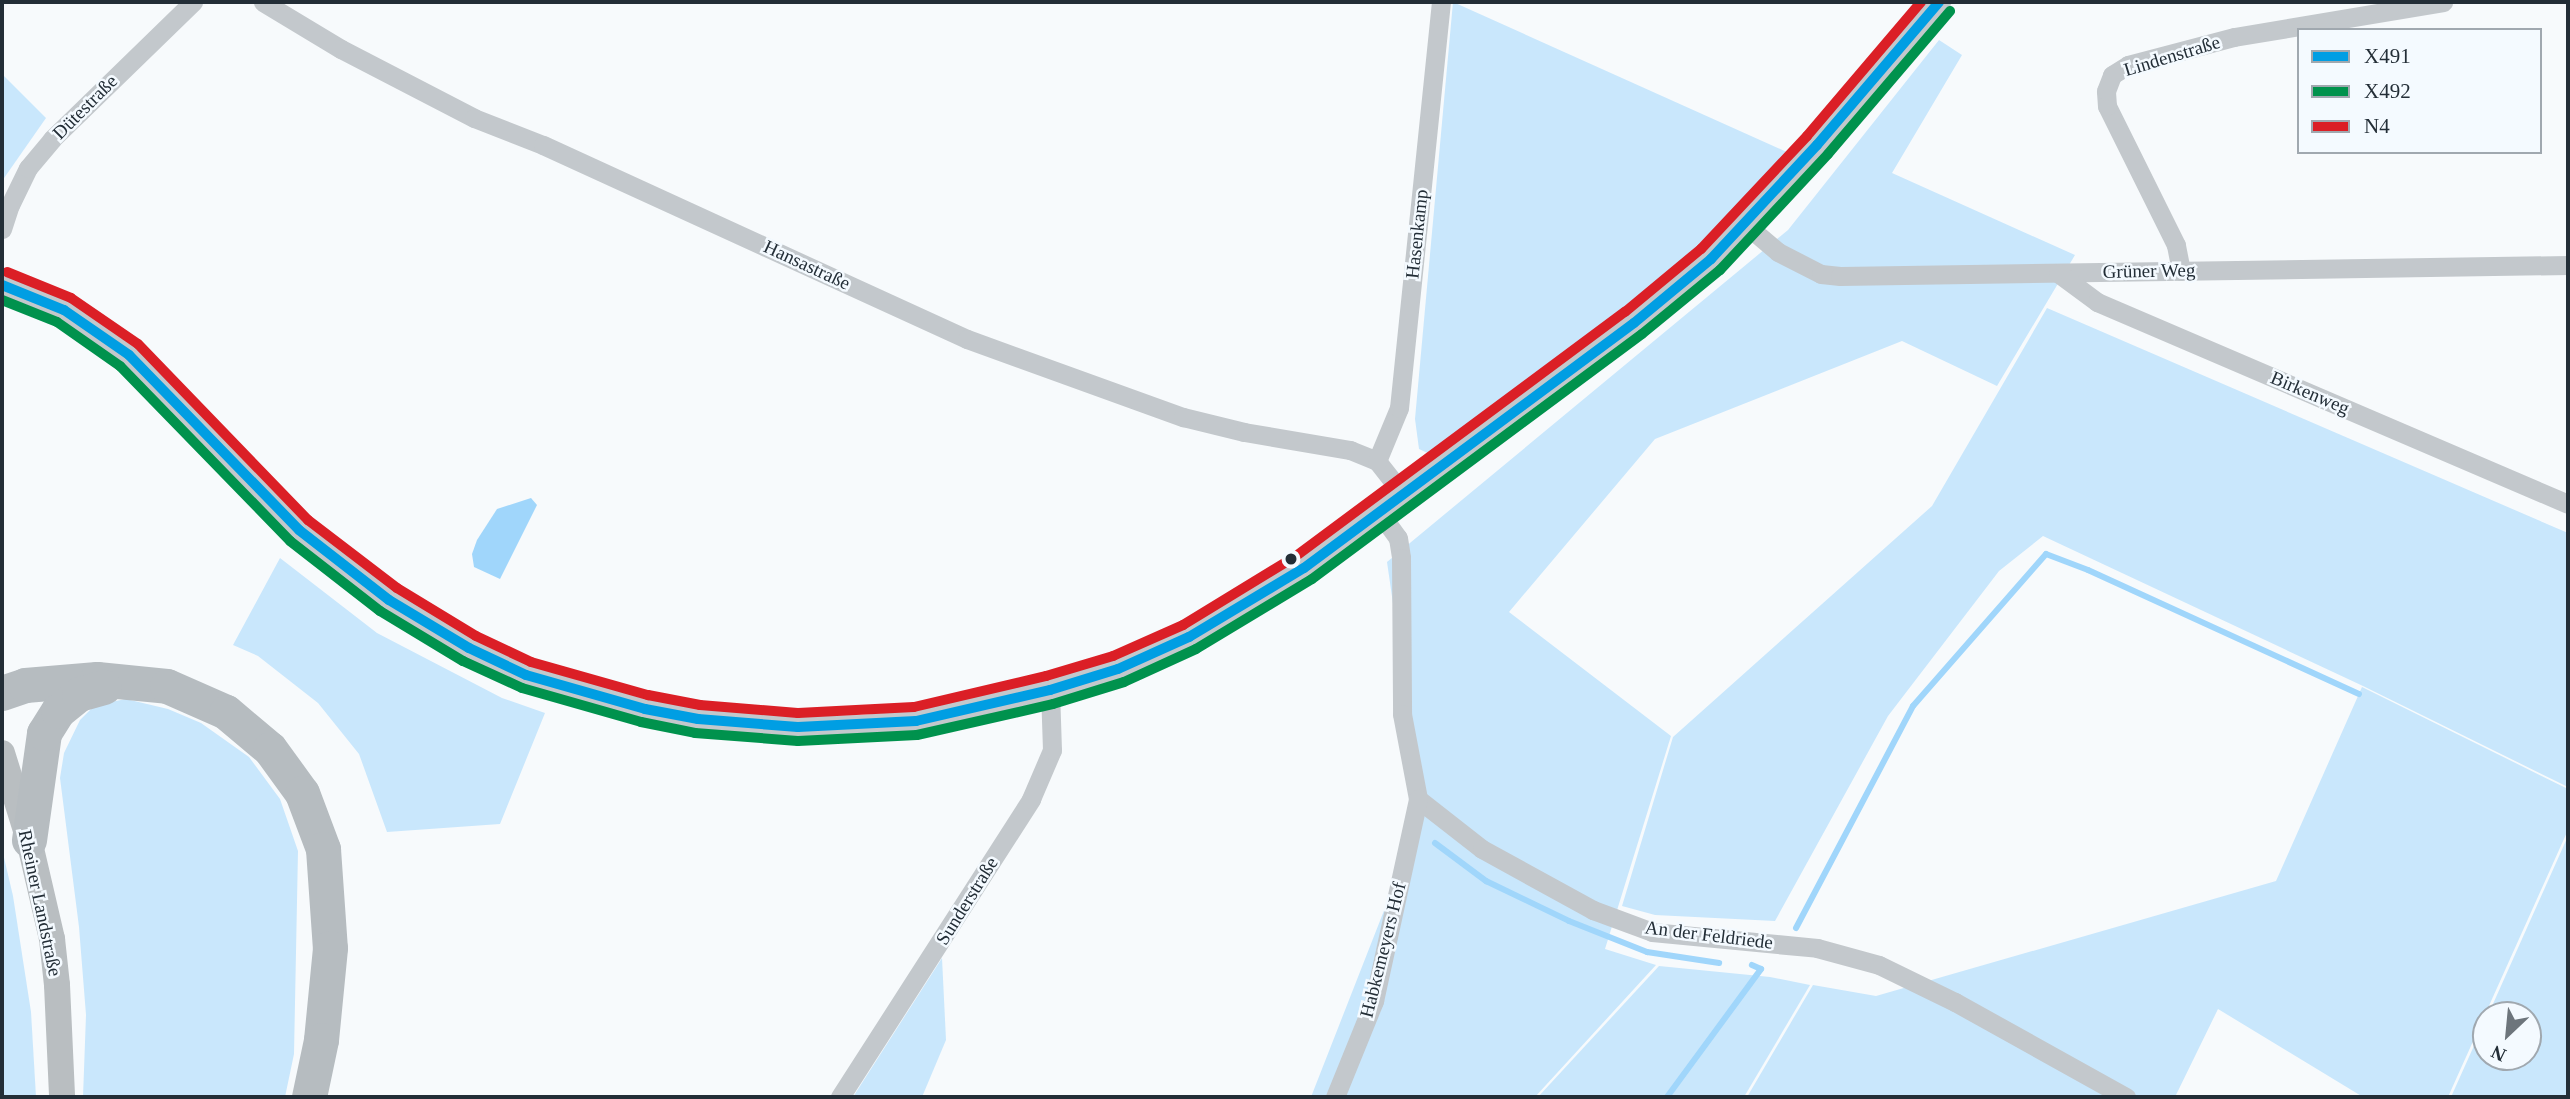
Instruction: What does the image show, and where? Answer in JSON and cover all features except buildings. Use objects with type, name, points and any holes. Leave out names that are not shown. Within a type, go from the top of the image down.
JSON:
[{"type":"highway","points":[[2,693],[25,685],[97,679],[167,686],[226,712],[270,749],[302,793],[323,849],[330,947],[321,1040],[309,1097]]},
{"type":"highway","points":[[29,840],[44,733],[58,711],[79,694],[98,687],[167,686]]},
{"type":"highway","points":[[321,1040],[324,1097]]},
{"type":"main road","name":"Rheiner Landstraße","points":[[2,753],[29,840],[52,939],[62,1097]]},
{"type":"street","name":"Dütestraße","points":[[2,229],[28,168],[52,139],[193,2]]},
{"type":"street","name":"Hansastraße","points":[[263,2],[341,49],[474,118],[543,145],[967,339],[1183,416],[1244,432],[1350,450],[1377,461]]},
{"type":"street","name":"Hasenkamp","points":[[1377,461],[1399,408],[1441,2]]},
{"type":"street","points":[[2,285],[64,310],[129,355],[254,487],[340,564],[389,600],[468,648],[526,675],[645,709],[698,719],[798,727],[862,726],[916,721],[1050,690],[1118,668],[1189,637],[1304,568],[1634,323],[1711,259],[1745,224],[1939,2]]},
{"type":"street","name":"Lindenstraße","points":[[2181,271],[2176,245],[2107,106],[2106,91],[2112,75],[2128,65],[2234,37],[2443,2]]},
{"type":"street","name":"Grüner Weg","points":[[1745,224],[1778,252],[1821,274],[1840,276],[2568,265]]},
{"type":"street","name":"Birkenweg","points":[[2058,273],[2097,302],[2568,504]]},
{"type":"street","points":[[1377,461],[1403,494]]},
{"type":"street","points":[[1379,512],[1398,538],[1401,558],[1402,714],[1418,799]]},
{"type":"street","name":"Sunderstraße","points":[[840,1097],[1031,799],[1052,750],[1050,690]]},
{"type":"street","name":"Habkemeyers Hof","points":[[1335,1097],[1374,1001],[1418,799]]},
{"type":"street","name":"An der Feldriede","points":[[1418,799],[1482,849],[1593,909],[1652,932],[1817,948],[1879,965],[1955,1002],[2126,1097]]},
{"type":"shaded area","points":[[1453,2],[1789,153],[1747,210],[1436,457],[1419,449],[1415,419]]},
{"type":"shaded area","points":[[1939,40],[1962,55],[1892,173],[2075,255],[1997,386],[1902,341],[1655,439],[1509,612],[1671,736],[1605,949],[1656,965],[1535,1097],[1311,1097],[1423,811],[1387,562],[1788,230]]},
{"type":"shaded area","points":[[2,74],[46,118],[2,181]]},
{"type":"shaded area","points":[[2047,308],[2568,533],[2568,787],[2363,686],[2043,536],[1999,571],[1888,716],[1775,921],[1655,915],[1622,906],[1673,737],[1932,506]]},
{"type":"shaded area","points":[[280,558],[377,633],[502,698],[545,713],[500,824],[387,832],[359,754],[318,703],[258,656],[233,645]]},
{"type":"shaded area","points":[[2362,687],[2568,789],[2568,830],[2491,1001],[2472,1001],[2472,1044],[2448,1097],[2363,1097],[2218,1009],[2175,1097],[1747,1097],[1813,985],[1876,996],[2276,881]]},
{"type":"shaded area","points":[[126,699],[168,709],[201,723],[249,757],[280,799],[298,851],[294,1054],[285,1097],[83,1097],[86,1015],[79,927],[60,778],[64,753],[80,720],[95,705]]},
{"type":"shaded area","points":[[2568,836],[2568,1097],[2451,1097],[2472,1050],[2472,1071],[2542,1071],[2542,1001],[2494,1001]]},
{"type":"shaded area","points":[[2,849],[13,896],[31,1012],[36,1097],[2,1097]]},
{"type":"shaded area","points":[[942,958],[946,1040],[922,1097],[853,1097]]},
{"type":"shaded area","points":[[1659,966],[1770,977],[1810,985],[1744,1097],[1538,1097]]},
{"type":"water","points":[[531,498],[537,505],[500,579],[474,567],[472,554],[477,540],[497,509]]},
{"type":"waterway","points":[[1796,928],[1913,706],[2046,554],[2088,570],[2359,694]]},
{"type":"waterway","points":[[1435,843],[1486,881],[1569,921],[1647,952],[1719,963]]},
{"type":"waterway","points":[[1667,1097],[1761,969],[1752,965]]},
{"type":"transit line","name":"N4","points":[[7,272],[71,298],[138,344],[308,520],[397,588],[476,636],[531,662],[648,695],[700,705],[798,713],[914,707],[1046,676],[1113,656],[1183,625],[1296,556],[1625,312],[1701,249],[1807,136],[1921,2]]},
{"type":"transit line","name":"X491","points":[[2,285],[64,310],[129,355],[299,530],[389,600],[469,648],[526,675],[645,709],[698,719],[798,727],[916,721],[1050,690],[1118,669],[1189,637],[1304,568],[1634,323],[1711,259],[1817,145],[1939,2]]},
{"type":"transit line","name":"X492","points":[[2,300],[57,322],[120,366],[290,541],[380,611],[463,661],[522,688],[641,722],[695,733],[798,741],[917,735],[1053,704],[1124,682],[1196,649],[1312,579],[1642,334],[1720,270],[1828,154],[1950,11]]}]
